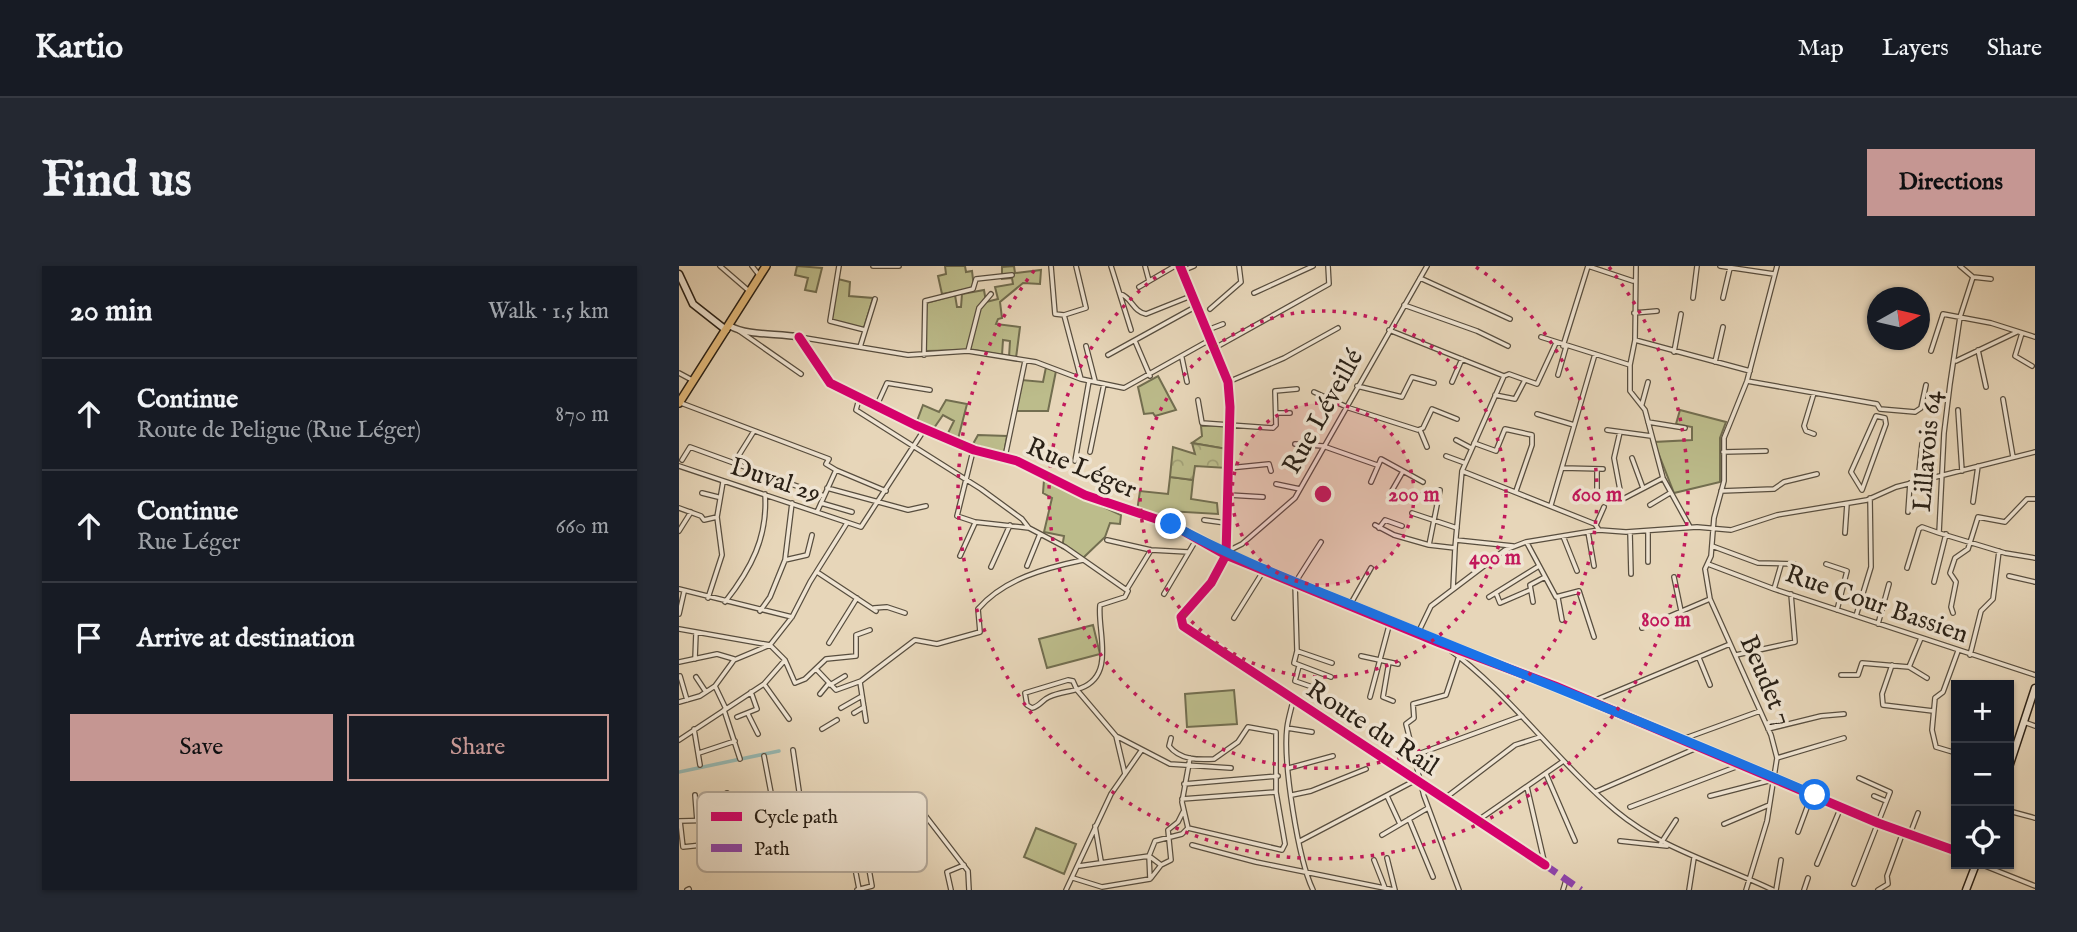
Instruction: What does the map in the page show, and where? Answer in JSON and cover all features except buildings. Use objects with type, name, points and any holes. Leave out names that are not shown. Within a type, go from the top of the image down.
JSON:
[{"type":"main road","points":[[679,403],[692,380],[731,329],[766,266]]},
{"type":"main road","points":[[679,274],[694,304],[731,329]]},
{"type":"main road","points":[[2014,751],[2035,688]]},
{"type":"main road","points":[[1966,890],[1976,869]]},
{"type":"street","points":[[720,266],[750,293]]},
{"type":"street","points":[[752,266],[760,276]]},
{"type":"street","points":[[839,266],[831,321],[865,330]]},
{"type":"street","points":[[873,266],[899,266]]},
{"type":"street","points":[[1051,266],[1055,314],[1064,315],[1086,307],[1076,266]]},
{"type":"street","points":[[1111,266],[1131,330]]},
{"type":"street","points":[[1145,266],[1149,281]]},
{"type":"street","points":[[1139,286],[1175,266]]},
{"type":"street","points":[[1193,266],[1181,268],[1205,332],[1228,382],[1229,495],[1226,553]]},
{"type":"street","points":[[1210,309],[1241,282],[1239,266]]},
{"type":"street","points":[[1255,293],[1313,266]]},
{"type":"street","points":[[1213,349],[1329,284],[1328,266]]},
{"type":"street","name":"Rue Léveillé","points":[[1226,553],[1235,550],[1292,502],[1427,266]]},
{"type":"street","points":[[1558,375],[1588,266],[1634,281]]},
{"type":"street","points":[[1636,266],[1635,340],[1630,365],[1630,391],[1641,405],[1648,422],[1670,494],[1690,527]]},
{"type":"street","points":[[1693,298],[1697,266]]},
{"type":"street","points":[[1720,266],[1774,274]]},
{"type":"street","name":"Beudet 7","points":[[1746,890],[1767,821],[1777,758],[1768,729],[1710,599],[1705,575],[1725,468],[1723,452],[1726,428],[1747,381],[1777,266]]},
{"type":"street","points":[[1960,266],[1973,276],[1991,279]]},
{"type":"street","points":[[1723,298],[1730,268]]},
{"type":"street","points":[[923,355],[925,301],[973,289],[976,279],[1012,275]]},
{"type":"street","name":"Lillavois 64","points":[[1973,276],[1960,317],[1956,361],[1950,384],[1941,476],[1940,533],[1999,551],[2035,558]]},
{"type":"street","points":[[1420,278],[1510,319]]},
{"type":"street","points":[[968,351],[979,308],[991,294]]},
{"type":"street","points":[[1120,294],[1126,296],[1136,310],[1146,314],[1191,296]]},
{"type":"street","points":[[860,347],[875,299]]},
{"type":"street","points":[[1404,305],[1476,331],[1508,346]]},
{"type":"street","points":[[1108,355],[1195,307]]},
{"type":"street","points":[[1634,313],[1657,311]]},
{"type":"street","points":[[1674,352],[1681,314]]},
{"type":"street","points":[[1064,315],[1081,379]]},
{"type":"street","points":[[1931,351],[1941,316],[1960,317],[2035,337]]},
{"type":"street","points":[[1205,332],[1223,324]]},
{"type":"street","points":[[1715,362],[1723,327]]},
{"type":"street","points":[[1228,382],[1284,358],[1338,328]]},
{"type":"street","points":[[731,329],[923,355],[968,351],[1044,364],[1081,379],[1127,388],[1209,341]]},
{"type":"street","points":[[731,329],[801,373]]},
{"type":"street","points":[[1389,330],[1504,376],[1540,382],[1556,343]]},
{"type":"street","points":[[1956,361],[2019,332]]},
{"type":"street","points":[[2019,332],[2015,356],[2032,366]]},
{"type":"street","name":"Rue Léger","points":[[799,337],[830,383],[876,407],[974,450],[1005,457],[1085,495],[1171,524],[1196,540],[1295,583],[1593,702],[1743,764],[1772,779],[1842,805],[1878,823],[1951,849]]},
{"type":"street","points":[[1541,337],[1630,365]]},
{"type":"street","points":[[1635,340],[1750,371]]},
{"type":"street","points":[[1135,341],[1150,376]]},
{"type":"street","points":[[1086,346],[1095,382]]},
{"type":"street","points":[[1977,351],[1986,387]]},
{"type":"street","points":[[1551,505],[1595,354]]},
{"type":"street","points":[[1182,358],[1187,382]]},
{"type":"street","points":[[1452,382],[1462,359]]},
{"type":"street","points":[[1005,457],[1025,361]]},
{"type":"street","points":[[679,373],[692,380]]},
{"type":"street","points":[[1453,590],[1462,471],[1504,376]]},
{"type":"street","points":[[1357,386],[1402,397],[1412,377],[1434,383]]},
{"type":"street","points":[[1495,395],[1516,399],[1526,379]]},
{"type":"street","points":[[1075,461],[1089,381]]},
{"type":"street","points":[[1747,381],[1877,404],[1879,408],[1919,411],[1926,385]]},
{"type":"street","points":[[1641,405],[1648,382]]},
{"type":"street","points":[[876,407],[887,383],[930,390]]},
{"type":"street","points":[[1090,452],[1104,384]]},
{"type":"street","points":[[1198,400],[1202,423],[1273,428],[1276,413],[1275,391],[1297,389]]},
{"type":"street","points":[[1314,392],[1346,406],[1420,430],[1427,447]]},
{"type":"street","points":[[1814,393],[1804,426],[1806,431],[1814,434]]},
{"type":"street","points":[[859,399],[856,410],[967,481],[1022,519],[1029,528]]},
{"type":"street","points":[[2004,399],[2013,457]]},
{"type":"street","points":[[679,403],[829,459],[826,464],[836,470],[886,491]]},
{"type":"street","points":[[1876,416],[1885,418],[1886,424],[1862,489],[1851,471],[1879,408]]},
{"type":"street","points":[[1420,430],[1432,409],[1457,419]]},
{"type":"street","points":[[1958,410],[1962,471]]},
{"type":"street","points":[[1276,413],[1290,413]]},
{"type":"street","points":[[1537,414],[1574,425]]},
{"type":"street","points":[[1648,422],[1685,428]]},
{"type":"street","points":[[878,503],[925,428]]},
{"type":"street","points":[[734,463],[754,430]]},
{"type":"street","points":[[1456,440],[1496,451],[1504,430],[1533,436],[1516,491]]},
{"type":"street","points":[[1607,430],[1651,436]]},
{"type":"street","points":[[1620,490],[1614,457],[1621,432]]},
{"type":"street","points":[[1294,444],[1323,446],[1377,466]]},
{"type":"street","points":[[1918,481],[1922,444]]},
{"type":"street","points":[[682,460],[690,447],[824,496]]},
{"type":"street","points":[[974,450],[956,513],[958,517],[975,522],[1029,528],[1084,560],[1128,592]]},
{"type":"street","points":[[1723,452],[1766,451]]},
{"type":"street","points":[[1462,471],[1551,505],[1597,527],[1630,532],[1690,527],[1731,530],[1777,515],[1847,504],[1918,481],[2035,452]]},
{"type":"street","points":[[1446,456],[1465,463]]},
{"type":"street","points":[[1632,458],[1643,488]]},
{"type":"street","points":[[1371,482],[1381,460],[1423,482]]},
{"type":"street","points":[[1229,468],[1269,464],[1271,471]]},
{"type":"street","name":"Duval 29","points":[[679,466],[861,527],[878,503]]},
{"type":"street","points":[[1973,502],[1978,467]]},
{"type":"street","points":[[1562,468],[1600,469],[1597,493]]},
{"type":"street","points":[[817,512],[836,470]]},
{"type":"street","points":[[1390,494],[1402,472]]},
{"type":"street","points":[[1721,491],[1774,489],[1784,482],[1817,474]]},
{"type":"street","points":[[1621,500],[1663,478]]},
{"type":"street","points":[[708,598],[722,555],[717,517],[718,497],[723,482]]},
{"type":"street","points":[[1276,484],[1300,489]]},
{"type":"street","points":[[1908,512],[1910,484]]},
{"type":"street","points":[[827,488],[908,510],[926,506]]},
{"type":"street","points":[[1429,545],[1440,491]]},
{"type":"street","points":[[702,493],[718,497]]},
{"type":"street","points":[[725,602],[747,574],[761,542],[765,494]]},
{"type":"street","points":[[1650,505],[1670,494]]},
{"type":"street","points":[[1229,495],[1263,497]]},
{"type":"street","points":[[1419,495],[1437,503]]},
{"type":"street","points":[[1856,616],[1871,567],[1870,498]]},
{"type":"street","points":[[1953,613],[1951,607],[1956,582],[1950,573],[1955,558],[1968,548],[1979,517],[2005,522],[2027,499],[2035,499]]},
{"type":"street","points":[[760,611],[770,597],[785,560],[792,503]]},
{"type":"street","points":[[821,503],[852,512]]},
{"type":"street","points":[[1845,533],[1847,504]]},
{"type":"street","points":[[1418,633],[1427,610],[1514,546],[1588,531],[1597,527],[1604,507]]},
{"type":"street","points":[[679,508],[704,520],[717,517]]},
{"type":"street","points":[[679,531],[691,512]]},
{"type":"street","points":[[1412,513],[1457,528]]},
{"type":"street","points":[[1204,520],[1227,523]]},
{"type":"street","points":[[1402,526],[1386,520],[1377,526],[1429,545],[1455,548]]},
{"type":"street","points":[[960,556],[975,522]]},
{"type":"street","points":[[679,702],[715,686],[734,660],[770,645],[792,617],[847,523]]},
{"type":"street","points":[[991,567],[1010,525]]},
{"type":"street","points":[[1907,568],[1919,529],[1922,527],[1940,533]]},
{"type":"street","points":[[1588,531],[1594,566]]},
{"type":"street","points":[[1647,531],[1648,562]]},
{"type":"street","points":[[1630,532],[1631,574]]},
{"type":"street","points":[[1027,566],[1040,534]]},
{"type":"street","points":[[1934,582],[1946,534]]},
{"type":"street","points":[[785,560],[807,555],[812,535]]},
{"type":"street","points":[[1563,536],[1577,571]]},
{"type":"street","points":[[1107,540],[1151,550],[1188,552]]},
{"type":"street","points":[[1164,594],[1196,540]]},
{"type":"street","points":[[1456,540],[1514,546]]},
{"type":"street","points":[[1321,542],[1295,583],[1297,651],[1294,663],[1331,677]]},
{"type":"street","points":[[1526,542],[1558,598],[1562,620]]},
{"type":"street","points":[[1712,546],[1758,563],[1794,564]]},
{"type":"street","points":[[1151,550],[1128,592],[1100,605],[1102,664],[1088,685],[1077,690],[1048,697],[1040,706],[1032,708],[1027,705],[1025,695],[1028,690],[1068,680],[1077,690],[1116,736],[1141,751],[1170,764],[1231,768]]},
{"type":"street","points":[[1970,655],[1981,611],[1993,599],[1999,551]]},
{"type":"street","name":"Route du Rail","points":[[1226,553],[1211,583],[1180,621],[1187,630],[1545,865],[1527,787]]},
{"type":"street","points":[[816,668],[829,684],[840,690],[859,682],[915,640],[937,644],[980,632],[978,609],[1003,589],[1045,568],[1084,560]]},
{"type":"street","name":"Rue Cour Bassien","points":[[1708,564],[1774,589],[2035,675]]},
{"type":"street","points":[[1826,564],[1847,570],[1837,610]]},
{"type":"street","points":[[1774,589],[1781,565]]},
{"type":"street","points":[[1489,597],[1539,566]]},
{"type":"street","points":[[1350,605],[1371,568]]},
{"type":"street","points":[[1234,618],[1264,570]]},
{"type":"street","points":[[817,572],[874,610],[887,607],[905,613]]},
{"type":"street","points":[[2009,576],[2035,582]]},
{"type":"street","points":[[1533,602],[1531,583],[1545,577]]},
{"type":"street","points":[[1674,577],[1681,611]]},
{"type":"street","points":[[1878,624],[1889,584]]},
{"type":"street","points":[[679,614],[682,590],[792,617]]},
{"type":"street","points":[[1496,593],[1500,603],[1530,590]]},
{"type":"street","points":[[1558,598],[1579,591],[1594,637]]},
{"type":"street","points":[[1736,655],[1795,642],[1791,594]]},
{"type":"street","points":[[829,643],[857,598]]},
{"type":"street","points":[[1642,628],[1710,599]]},
{"type":"street","points":[[1370,697],[1391,621]]},
{"type":"street","points":[[679,629],[770,645],[785,660],[795,683],[800,682],[826,659],[856,656],[856,635],[870,630]]},
{"type":"street","points":[[695,659],[696,633]]},
{"type":"street","points":[[1909,667],[1921,638]]},
{"type":"street","points":[[1443,644],[1522,716],[1562,762],[1595,792],[1661,843],[1775,890],[1781,860]]},
{"type":"street","points":[[1593,702],[1730,644]]},
{"type":"street","points":[[1297,651],[1332,663]]},
{"type":"street","points":[[1951,752],[1935,747],[1933,743],[1933,712],[1935,698],[1943,692],[1958,651]]},
{"type":"street","points":[[679,662],[717,654],[734,660]]},
{"type":"street","points":[[1361,656],[1398,664]]},
{"type":"street","points":[[1459,656],[1446,695],[1412,705],[1414,718],[1406,724],[1428,808],[1459,890]]},
{"type":"street","points":[[1699,657],[1710,685]]},
{"type":"street","points":[[679,740],[764,684],[785,660]]},
{"type":"street","points":[[1389,662],[1383,697],[1393,701]]},
{"type":"street","points":[[1841,676],[1858,674],[1862,663],[1909,667],[1927,678]]},
{"type":"street","points":[[1892,665],[1882,694],[1882,705],[1933,712]]},
{"type":"street","points":[[1299,666],[1295,681],[1318,689]]},
{"type":"street","points":[[820,694],[829,684],[845,676]]},
{"type":"street","points":[[680,677],[687,700]]},
{"type":"street","points":[[696,677],[706,692]]},
{"type":"street","points":[[859,682],[866,721]]},
{"type":"street","points":[[764,684],[789,719]]},
{"type":"street","points":[[715,686],[740,759]]},
{"type":"street","points":[[737,718],[757,709],[751,692]]},
{"type":"street","points":[[841,708],[862,696]]},
{"type":"street","points":[[1293,701],[1287,728],[1289,768],[1300,841],[1313,890]]},
{"type":"street","points":[[854,713],[864,707]]},
{"type":"street","points":[[1680,740],[1760,711]]},
{"type":"street","points":[[748,714],[758,734]]},
{"type":"street","points":[[1768,729],[1821,716],[1845,714]]},
{"type":"street","points":[[1413,756],[1522,716]]},
{"type":"street","points":[[822,729],[837,720]]},
{"type":"street","points":[[2024,722],[2035,726]]},
{"type":"street","points":[[1171,738],[1169,746],[1174,752],[1190,758],[1214,760],[1238,741],[1248,727],[1276,732],[1274,761],[1285,844],[1282,850],[1188,828]]},
{"type":"street","points":[[1287,728],[1312,732]]},
{"type":"street","points":[[694,729],[700,765]]},
{"type":"street","points":[[1116,736],[1125,774]]},
{"type":"street","points":[[1444,799],[1515,745],[1540,737]]},
{"type":"street","points":[[1777,758],[1844,738]]},
{"type":"street","points":[[699,753],[735,741]]},
{"type":"street","points":[[1595,792],[1699,747]]},
{"type":"street","points":[[793,750],[801,792]]},
{"type":"street","points":[[1066,890],[1095,825],[1141,751]]},
{"type":"street","points":[[764,756],[771,792]]},
{"type":"street","points":[[1289,768],[1333,756]]},
{"type":"street","points":[[1188,828],[1182,799],[1190,758]]},
{"type":"street","points":[[1477,821],[1562,762]]},
{"type":"street","points":[[1630,807],[1743,764]]},
{"type":"street","points":[[1292,795],[1311,791],[1366,769]]},
{"type":"street","points":[[1546,774],[1576,841]]},
{"type":"street","points":[[1184,784],[1278,776]]},
{"type":"street","points":[[1854,884],[1889,790],[1859,778]]},
{"type":"street","points":[[1710,796],[1772,779]]},
{"type":"street","points":[[1300,841],[1416,780]]},
{"type":"street","points":[[1182,799],[1276,792]]},
{"type":"street","points":[[1798,832],[1812,794]]},
{"type":"street","points":[[695,795],[697,821],[680,821],[683,847],[697,846]]},
{"type":"street","points":[[1387,796],[1399,824]]},
{"type":"street","points":[[1874,796],[1887,801]]},
{"type":"street","points":[[1724,824],[1769,805]]},
{"type":"street","points":[[1817,864],[1842,805]]},
{"type":"street","points":[[1150,880],[1149,856],[1157,840],[1179,820],[1184,808]]},
{"type":"street","points":[[1382,835],[1428,808]]},
{"type":"street","points":[[2014,812],[2035,818]]},
{"type":"street","points":[[1878,890],[1888,884],[1887,876],[1918,813]]},
{"type":"street","points":[[927,818],[968,870],[969,890]]},
{"type":"street","points":[[1409,819],[1433,877]]},
{"type":"street","points":[[1661,843],[1676,820]]},
{"type":"street","points":[[1095,825],[1101,861]]},
{"type":"street","points":[[1073,878],[1102,887],[1150,880],[1161,865],[1171,860],[1168,828]]},
{"type":"street","points":[[1157,840],[1182,834],[1188,828]]},
{"type":"street","points":[[1621,841],[1669,846]]},
{"type":"street","points":[[1192,845],[1394,890],[1387,858]]},
{"type":"street","points":[[1079,866],[1149,856],[1161,865]]},
{"type":"street","points":[[1689,890],[1694,858]]},
{"type":"street","points":[[1374,860],[1386,889]]},
{"type":"street","points":[[951,890],[947,872],[964,865]]},
{"type":"street","points":[[1991,869],[2035,886]]},
{"type":"street","points":[[855,872],[858,890],[873,886],[870,872]]},
{"type":"street","points":[[1804,890],[1808,877]]},
{"type":"street","points":[[1563,890],[1566,880]]},
{"type":"green space","points":[[797,266],[822,268],[816,292],[805,290],[808,278],[795,275]]},
{"type":"green space","points":[[945,266],[965,266],[966,272],[972,271],[974,288],[942,294],[938,276],[946,274]]},
{"type":"green space","points":[[1014,266],[1015,273],[1041,270],[1040,284],[1023,283],[1000,302],[1002,318],[998,319],[996,324],[1020,327],[1016,358],[1009,357],[1010,341],[1003,340],[1002,355],[974,350],[925,351],[926,303],[955,295],[957,307],[961,307],[962,294],[984,290],[986,302],[998,299],[995,287],[1013,284],[1012,278],[1002,279],[1002,267]]},
{"type":"green space","points":[[838,279],[850,282],[849,296],[873,298],[864,328],[830,322]]},
{"type":"green space","points":[[1046,367],[1056,371],[1048,411],[1015,411],[1022,380],[1043,382]]},
{"type":"green space","points":[[1158,376],[1176,410],[1155,416],[1153,413],[1144,414],[1138,387]]},
{"type":"green space","points":[[946,400],[967,404],[958,439],[948,433],[954,421],[943,415],[934,428],[917,421],[923,405],[939,412]]},
{"type":"green space","points":[[1680,410],[1726,422],[1720,438],[1720,482],[1674,493],[1654,442],[1692,440],[1692,427],[1676,424]]},
{"type":"green space","points":[[1227,425],[1227,449],[1192,443],[1202,436],[1201,426]]},
{"type":"green space","points":[[978,435],[1007,436],[1004,454],[973,444]]},
{"type":"green space","points":[[1192,443],[1227,449],[1227,468],[1195,466],[1193,480],[1170,477],[1173,447],[1195,454]]},
{"type":"green space","points":[[1170,477],[1193,480],[1191,499],[1217,503],[1218,514],[1168,511],[1166,522],[1137,511],[1140,491],[1168,494]]},
{"type":"green space","points":[[1044,480],[1121,515],[1120,524],[1110,523],[1105,537],[1083,558],[1062,548],[1064,536],[1044,532],[1052,498],[1043,493]]},
{"type":"green space","points":[[1093,625],[1100,654],[1047,668],[1039,639]]},
{"type":"green space","points":[[1234,690],[1237,724],[1187,727],[1185,694]]},
{"type":"green space","points":[[1036,828],[1076,844],[1064,874],[1024,857]]},
{"type":"waterway","points":[[679,772],[779,751]]},
{"type":"marked path","points":[[1545,865],[1581,890]]},
{"type":"cycle path","points":[[1180,266],[1228,382],[1230,407],[1226,555],[1211,583],[1181,617],[1183,626],[1545,865]]},
{"type":"cycle path","points":[[799,337],[830,383],[915,425],[974,450],[1017,461],[1085,495],[1171,524],[1226,555],[1440,643],[1555,686],[1878,823],[1951,849]]},
{"type":"route","points":[[1171,524],[1226,555],[1440,643],[1555,686],[1815,795]]}]
